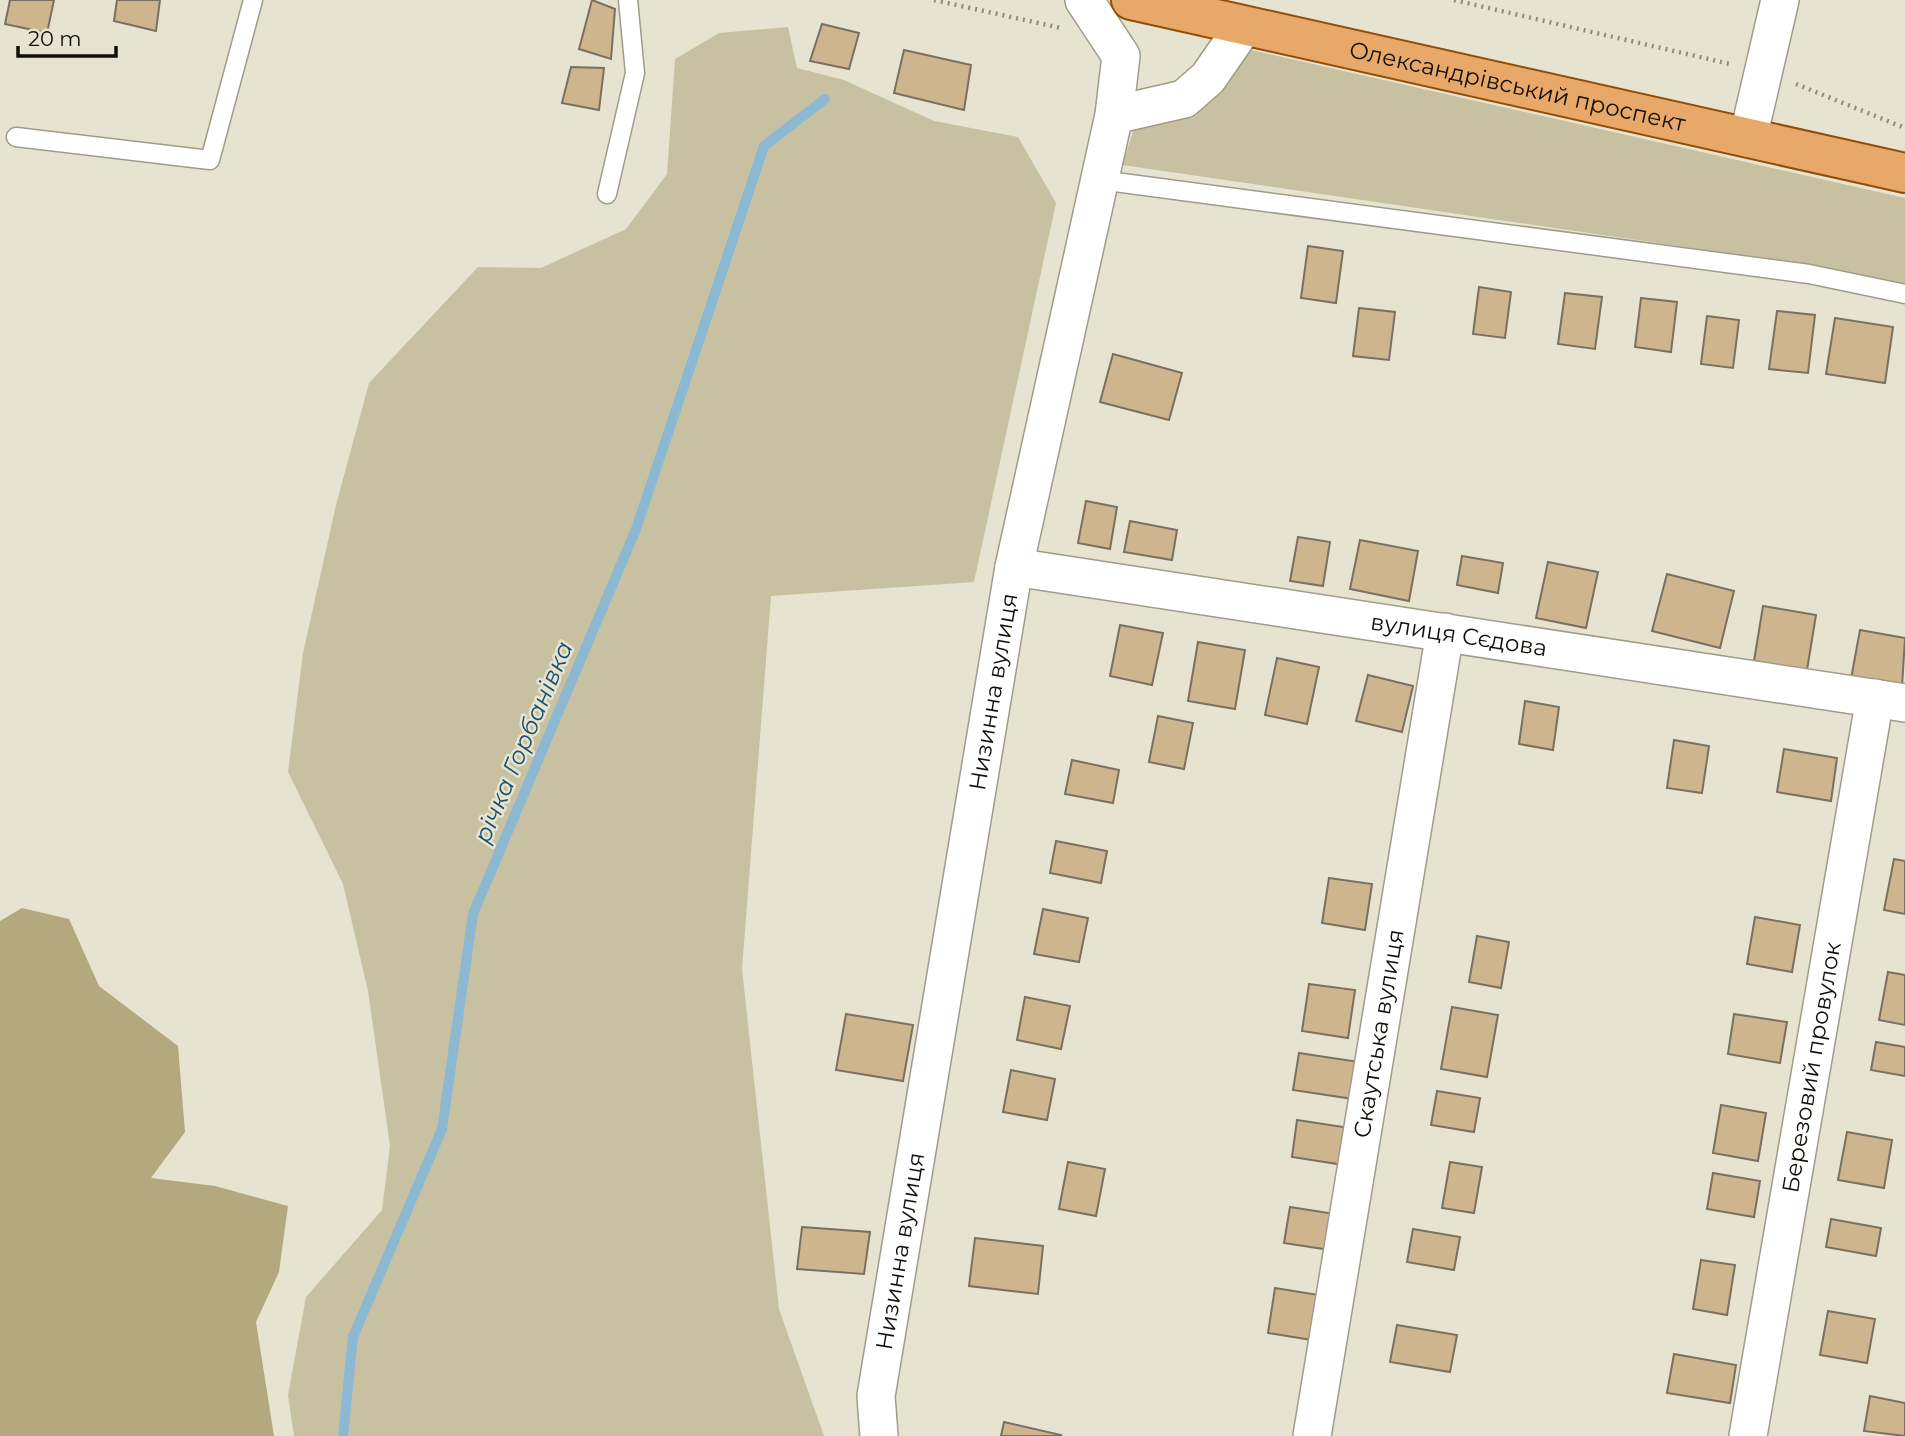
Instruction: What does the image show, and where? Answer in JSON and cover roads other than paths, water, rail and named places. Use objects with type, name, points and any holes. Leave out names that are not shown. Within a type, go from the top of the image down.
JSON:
[{"type":"main road","name":"Олександрівський проспект","points":[[1131,0],[1905,173]]},
{"type":"street","points":[[1748,138],[1780,0]]},
{"type":"street","name":"Низинна вулиця","points":[[879,1436],[876,1396],[1014,567],[1114,115],[1121,56],[1075,15]]},
{"type":"street","points":[[1114,115],[1184,99],[1208,78],[1244,26]]},
{"type":"street","name":"вулиця Сєдова","points":[[1014,567],[1890,701]]},
{"type":"street","name":"Скаутська вулиця","points":[[1312,1436],[1445,632]]},
{"type":"street","name":"Березовий провулок","points":[[1748,1436],[1890,701]]},
{"type":"lane","points":[[16,137],[210,160],[253,0]]},
{"type":"lane","points":[[607,194],[635,73],[628,0]]},
{"type":"lane","points":[[1100,180],[1809,274],[1905,294]]},
{"type":"waterway","name":"річка Горбанівка","points":[[343,1436],[353,1337],[442,1129],[473,914],[636,529],[764,146],[825,99]]}]
